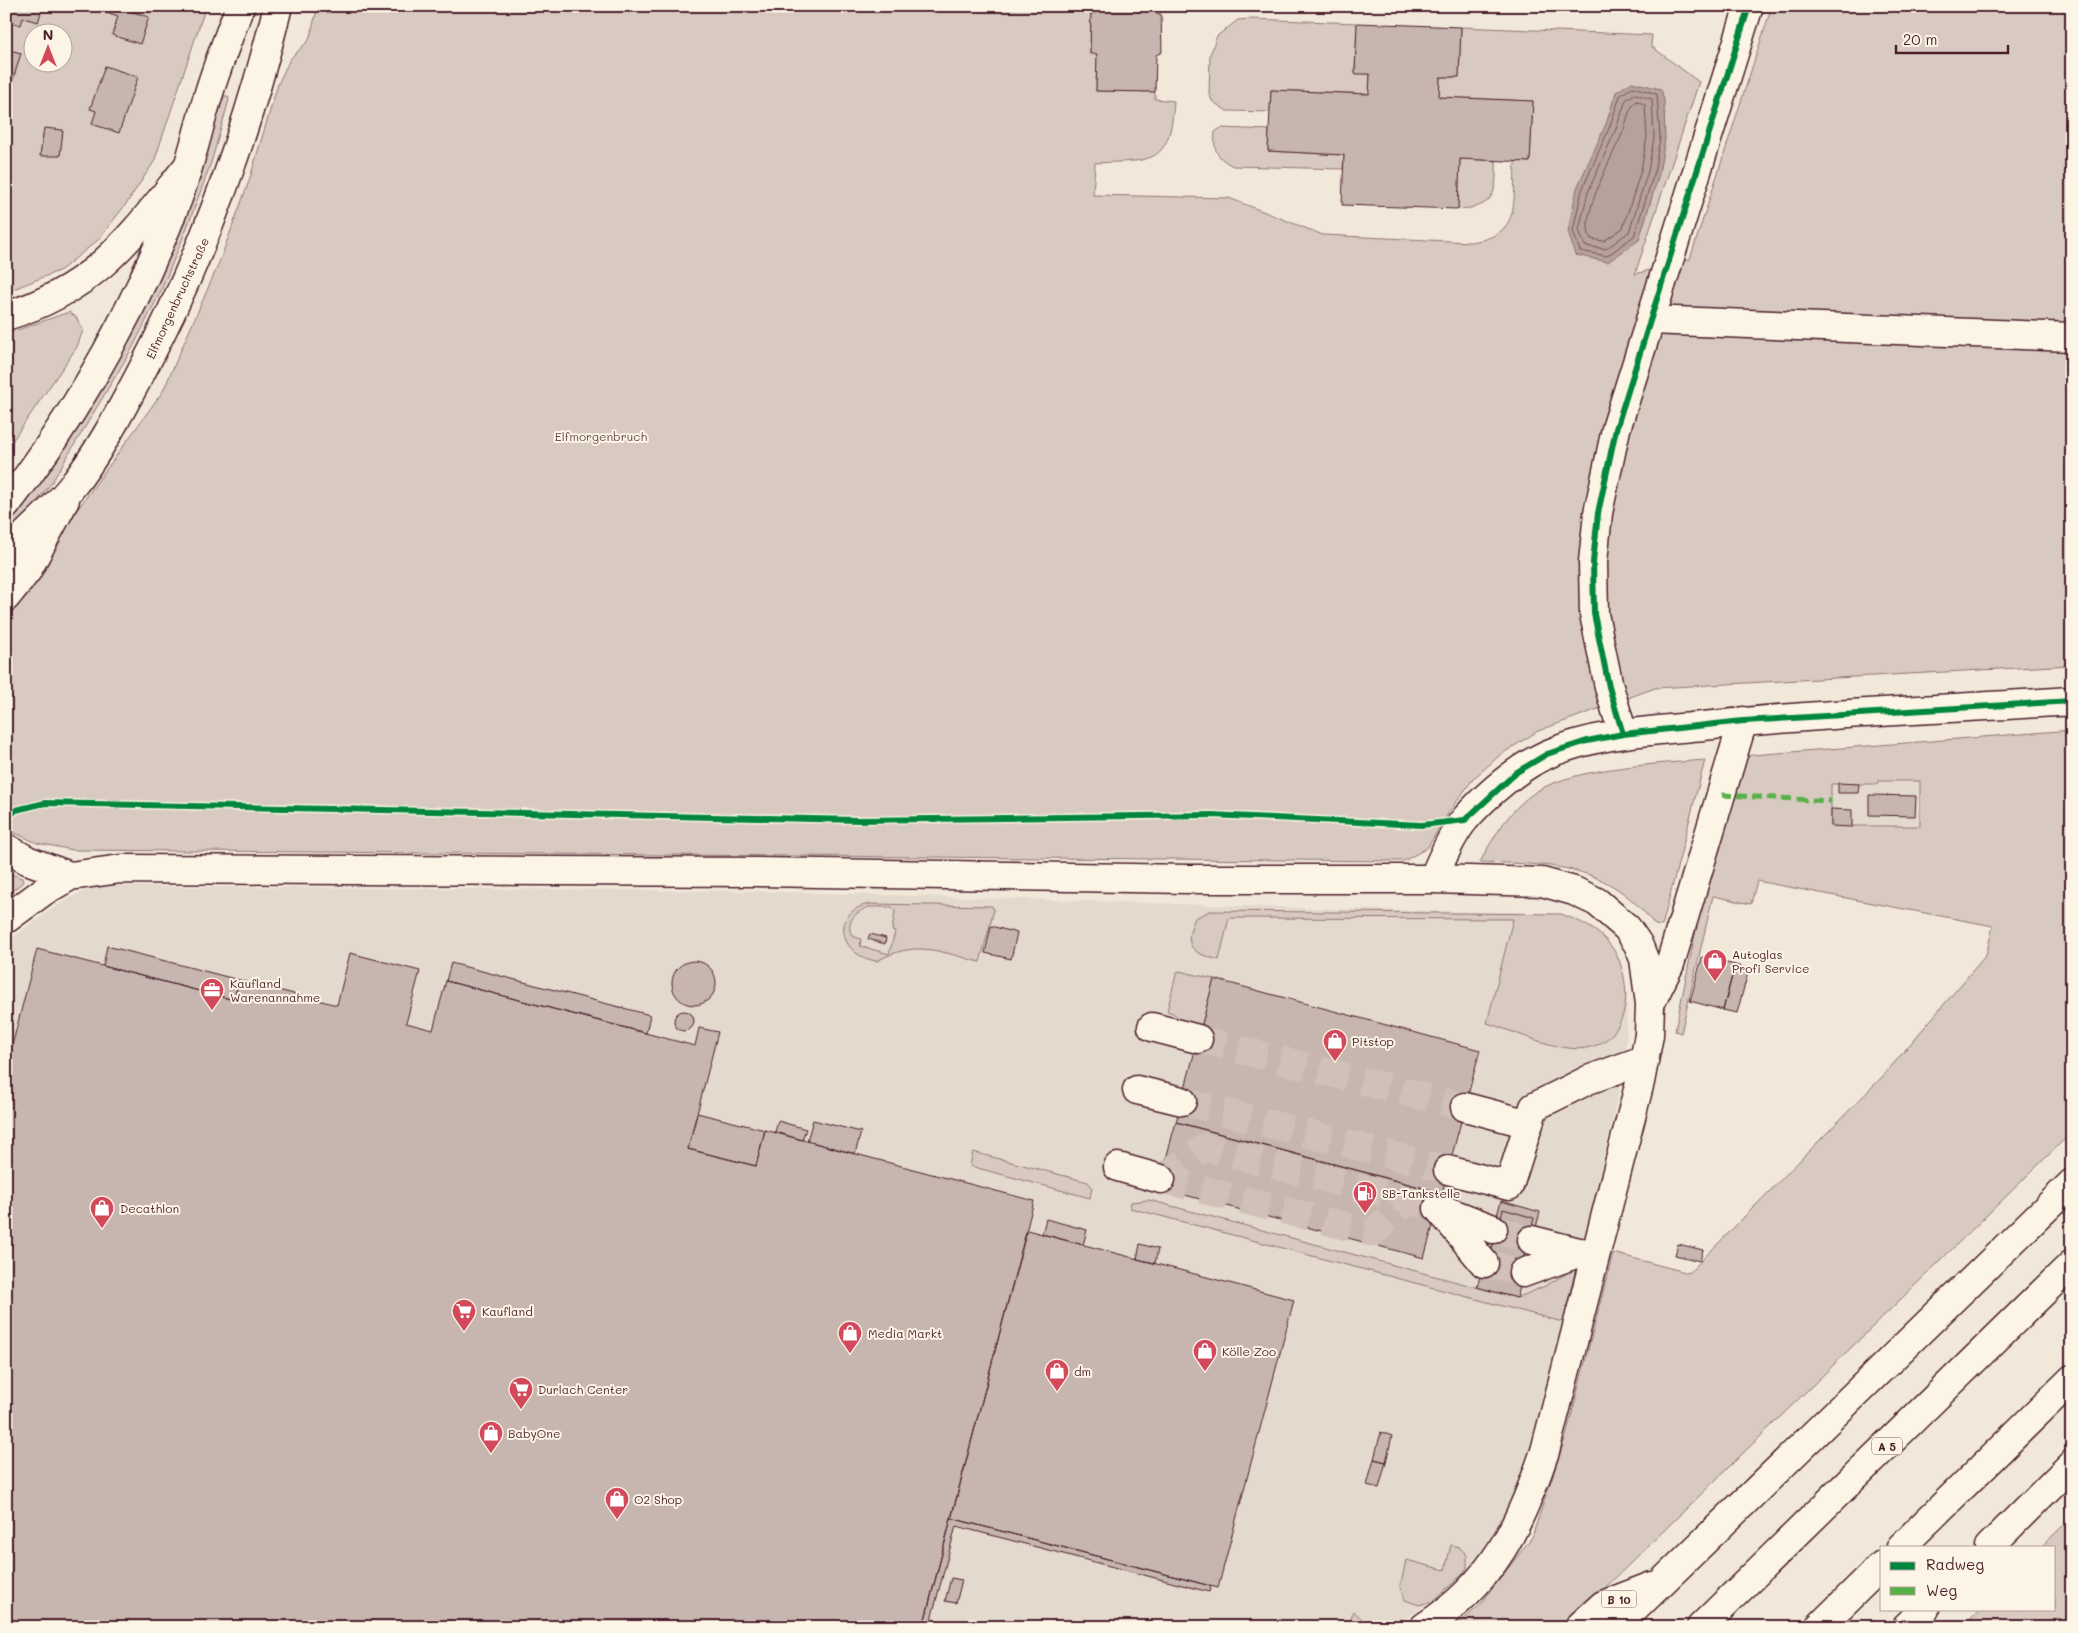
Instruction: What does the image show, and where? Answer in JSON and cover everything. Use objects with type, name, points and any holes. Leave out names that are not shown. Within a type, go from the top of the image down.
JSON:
[{"type":"main road","points":[[6,505],[29,476],[88,384],[124,320],[148,272],[178,196],[209,93],[240,6]]},
{"type":"main road","name":"Elfmorgenbruchstraße","points":[[6,554],[70,489],[116,418],[164,331],[196,260],[225,186],[278,6]]},
{"type":"main road","points":[[1623,734],[1609,687],[1594,614],[1593,562],[1598,513],[1616,430],[1749,6]]},
{"type":"main road","points":[[6,316],[36,307],[85,280],[116,252],[188,165]]},
{"type":"main road","points":[[1650,320],[2072,338]]},
{"type":"main road","points":[[6,597],[27,571],[70,489]]},
{"type":"main road","points":[[1432,879],[1465,820],[1517,772],[1547,754],[1587,742],[1623,734],[1743,721],[2072,701]]},
{"type":"main road","points":[[1650,1004],[1670,964],[1743,721]]},
{"type":"main road","points":[[6,848],[27,860],[70,876]]},
{"type":"main road","points":[[6,919],[44,891],[70,876],[121,869],[757,872],[1189,879],[1432,879],[1542,882],[1574,891],[1597,902],[1628,928],[1638,944],[1644,960],[1650,1004],[1649,1035],[1640,1082],[1588,1254],[1546,1451],[1512,1535],[1492,1565],[1469,1592],[1443,1615],[1424,1627]]},
{"type":"main road","points":[[1152,1027],[1198,1039]]},
{"type":"main road","points":[[1448,1170],[1509,1186],[1534,1107],[1588,1080],[1643,1060]]},
{"type":"main road","points":[[1137,1090],[1182,1101]]},
{"type":"main road","points":[[1465,1107],[1528,1124]]},
{"type":"main road","points":[[1118,1168],[1161,1179]]},
{"type":"main road","points":[[1616,1627],[2072,1183]]},
{"type":"main road","points":[[1484,1263],[1438,1208],[1493,1229]]},
{"type":"main road","points":[[1532,1240],[1588,1254]]},
{"type":"main road","points":[[1523,1273],[1588,1254]]},
{"type":"main road","name":"A 5","points":[[1701,1627],[2072,1264]]},
{"type":"main road","points":[[1901,1546],[2072,1379]]},
{"type":"main road","points":[[1990,1546],[2072,1464]]},
{"type":"main road","points":[[1819,1627],[1880,1567]]},
{"type":"main road","name":"B 10","points":[[1579,1627],[1603,1605],[1664,1580]]},
{"type":"main road","points":[[1906,1627],[1924,1610]]},
{"type":"main road","points":[[1930,1627],[1940,1610]]},
{"type":"shaded area","points":[[1877,781],[1920,781],[1920,827],[1831,826],[1831,783],[1876,784]]},
{"type":"shaded area","points":[[95,887],[755,891],[1340,909],[1516,912],[1561,914],[1578,921],[1596,930],[1620,960],[1627,991],[1626,1059],[1588,1227],[1519,1494],[1502,1531],[1477,1562],[1453,1585],[1416,1612],[1389,1627],[6,1627],[6,943],[46,913],[74,896]]},
{"type":"green space","points":[[6,6],[206,6],[154,162],[126,204],[98,240],[61,270],[6,292]]},
{"type":"green space","name":"Elfmorgenbruch","points":[[318,6],[1098,6],[1097,13],[1091,13],[1090,53],[1097,54],[1096,91],[1155,92],[1155,99],[1174,101],[1168,138],[1162,149],[1154,156],[1144,159],[1095,163],[1093,195],[1229,198],[1323,235],[1470,242],[1487,239],[1499,233],[1507,225],[1514,204],[1515,161],[1530,162],[1533,101],[1439,97],[1440,77],[1459,77],[1461,27],[1652,35],[1651,46],[1699,82],[1635,274],[1690,259],[1772,6],[2072,6],[2072,665],[1655,688],[1538,731],[1500,755],[1473,779],[1449,812],[1427,848],[1404,861],[73,850],[37,843],[6,829],[6,614],[69,521],[163,391],[219,263],[249,181],[278,84],[290,59],[309,40]]},
{"type":"green space","points":[[1238,20],[1357,23],[1355,73],[1370,74],[1369,94],[1271,90],[1270,112],[1227,111],[1212,101],[1209,94],[1210,55],[1217,36]]},
{"type":"green space","points":[[224,96],[228,96],[229,100],[211,163],[160,293],[133,347],[52,482],[6,542],[6,524],[60,448],[202,163]]},
{"type":"green space","points":[[1221,128],[1269,130],[1268,151],[1344,155],[1343,169],[1233,166],[1223,160],[1217,153],[1215,132]]},
{"type":"green space","points":[[1460,159],[1496,161],[1494,190],[1491,197],[1479,206],[1458,209]]},
{"type":"green space","points":[[69,312],[76,317],[83,330],[77,347],[6,450],[6,334]]},
{"type":"green space","points":[[2072,730],[2072,1132],[1602,1591],[1560,1627],[1455,1627],[1480,1605],[1532,1537],[1566,1436],[1613,1253],[1689,1273],[1883,1076],[1986,955],[1993,926],[1757,881],[1751,904],[1713,896],[1681,1033],[1675,1031],[1698,920],[1745,758],[1752,755]],"holes":[[[1878,781],[1920,781],[1920,826],[1831,826],[1831,784],[1877,784]]]},
{"type":"green space","points":[[1705,760],[1662,926],[1655,925],[1636,904],[1617,889],[1597,878],[1555,867],[1480,862],[1497,832],[1519,805],[1537,791],[1554,783],[1618,768]]},
{"type":"green space","points":[[6,872],[22,878],[23,882],[6,896]]},
{"type":"green space","points":[[870,904],[992,906],[994,910],[980,962],[940,951],[916,949],[891,954],[877,961],[864,957],[854,951],[847,942],[844,933],[845,923],[849,915],[857,908]],"holes":[[[869,907],[892,907],[895,911],[892,931],[895,932],[889,954],[860,946],[861,939],[852,936],[850,931],[853,918],[859,912]]]},
{"type":"green space","points":[[1210,911],[1561,914],[1588,926],[1611,946],[1623,974],[1626,990],[1625,1006],[1621,1021],[1613,1033],[1602,1043],[1586,1048],[1576,1049],[1551,1044],[1487,1023],[1513,919],[1229,918],[1219,960],[1202,955],[1192,947],[1190,942],[1189,936],[1195,918]]},
{"type":"green space","points":[[1179,971],[1214,979],[1200,1031],[1183,1023],[1173,1013],[1167,1011],[1176,975]]},
{"type":"green space","points":[[973,1152],[1088,1182],[1092,1187],[1090,1198],[970,1166]]},
{"type":"green space","points":[[1149,1200],[1517,1298],[1545,1286],[1576,1268],[1563,1322],[1130,1208],[1131,1202]]},
{"type":"green space","points":[[2072,1517],[2072,1627],[1963,1627],[1979,1610],[2056,1610],[2056,1546],[2042,1546]]},
{"type":"green space","points":[[1451,1545],[1459,1547],[1467,1555],[1467,1568],[1463,1574],[1433,1601],[1419,1605],[1405,1600],[1400,1588],[1406,1560],[1445,1570]]},
{"type":"green space","points":[[1353,1611],[1362,1619],[1364,1627],[1349,1627]]},
{"type":"water","points":[[1632,82],[1661,89],[1664,100],[1665,139],[1659,174],[1639,240],[1608,262],[1575,255],[1568,231],[1577,188],[1606,124],[1616,92]]},
{"type":"building","points":[[6,6],[43,6],[38,22],[23,18],[21,25],[6,21]]},
{"type":"building","points":[[108,6],[131,6],[130,11],[149,17],[140,44],[112,35],[118,16],[106,12]]},
{"type":"building","points":[[1098,6],[1157,6],[1157,14],[1161,14],[1162,52],[1156,55],[1155,92],[1096,91],[1097,54],[1090,54],[1091,13],[1097,13]]},
{"type":"building","points":[[1357,23],[1461,27],[1459,77],[1440,77],[1439,97],[1533,101],[1530,162],[1460,159],[1458,209],[1342,205],[1344,155],[1268,151],[1271,90],[1369,94],[1370,74],[1355,74]]},
{"type":"building","points":[[6,49],[21,53],[7,100],[6,100]]},
{"type":"building","points":[[105,66],[138,77],[119,133],[92,124],[96,111],[90,109]]},
{"type":"building","points":[[44,128],[63,130],[60,156],[40,156]]},
{"type":"building","points":[[1838,783],[1859,784],[1858,793],[1838,793]]},
{"type":"building","points":[[1869,795],[1916,796],[1915,816],[1869,815]]},
{"type":"building","points":[[1831,809],[1852,810],[1852,827],[1831,826]]},
{"type":"building","points":[[991,926],[1017,933],[1011,959],[985,953]]},
{"type":"building","points":[[870,934],[886,938],[885,944],[868,939]]},
{"type":"building","points":[[107,946],[239,980],[234,1000],[103,966]]},
{"type":"building","points":[[37,949],[234,1000],[239,980],[337,1005],[350,953],[420,971],[406,1023],[433,1030],[446,981],[695,1046],[699,1028],[718,1032],[688,1149],[756,1166],[765,1130],[1034,1201],[923,1627],[6,1627],[6,1069]]},
{"type":"building","points":[[1702,957],[1735,965],[1723,1010],[1690,1001]]},
{"type":"building","points":[[698,961],[710,967],[715,974],[715,992],[710,999],[703,1004],[690,1005],[682,1002],[675,995],[672,979],[675,971],[682,964]]},
{"type":"building","points":[[451,963],[650,1015],[646,1033],[446,981]]},
{"type":"building","points":[[1735,965],[1749,969],[1737,1013],[1723,1010]]},
{"type":"building","points":[[1214,979],[1480,1050],[1442,1193],[1176,1122]]},
{"type":"building","points":[[684,1011],[691,1014],[694,1021],[691,1028],[684,1031],[677,1028],[674,1021],[677,1014]]},
{"type":"building","points":[[697,1113],[765,1130],[756,1166],[688,1149]]},
{"type":"building","points":[[813,1120],[861,1132],[855,1154],[807,1141]]},
{"type":"building","points":[[778,1121],[806,1129],[802,1140],[775,1132]]},
{"type":"building","points":[[1176,1122],[1442,1193],[1424,1258],[1158,1188]]},
{"type":"building","points":[[1501,1201],[1540,1212],[1517,1298],[1477,1287]]},
{"type":"building","points":[[1503,1209],[1534,1218],[1531,1229],[1500,1221]]},
{"type":"building","points":[[1046,1219],[1087,1230],[1083,1245],[1042,1234]]},
{"type":"building","points":[[1027,1230],[1294,1300],[1218,1588],[951,1518]]},
{"type":"building","points":[[1494,1241],[1526,1250],[1522,1261],[1491,1253]]},
{"type":"building","points":[[1140,1244],[1158,1249],[1155,1263],[1137,1259]]},
{"type":"building","points":[[1678,1244],[1703,1250],[1700,1261],[1675,1255]]},
{"type":"building","points":[[1381,1432],[1392,1436],[1386,1462],[1374,1459]]},
{"type":"building","points":[[1374,1459],[1386,1462],[1379,1488],[1367,1485]]},
{"type":"building","points":[[951,1518],[1211,1586],[1209,1592],[956,1526],[929,1627],[923,1627]]},
{"type":"building","points":[[951,1578],[962,1580],[956,1603],[945,1601]]},
{"type":"tunnel","points":[[1198,1039],[1465,1107]]},
{"type":"tunnel","points":[[1182,1101],[1448,1170]]},
{"type":"tunnel","points":[[1161,1179],[1205,1147],[1438,1208]]},
{"type":"tunnel","points":[[1161,1179],[1373,1233],[1409,1200]]},
{"type":"tunnel","points":[[1493,1229],[1532,1240]]},
{"type":"tunnel","points":[[1484,1263],[1523,1273]]},
{"type":"marked path","points":[[1722,795],[1831,801]]},
{"type":"cycle path","points":[[1623,734],[1609,687],[1594,614],[1593,562],[1598,513],[1616,429],[1749,6]]},
{"type":"cycle path","points":[[6,820],[16,810],[45,803],[858,820],[1212,815],[1422,825],[1465,820],[1517,772],[1547,754],[1587,741],[1623,734],[1743,721],[2072,701]]},
{"type":"place","name":"Autoglas Profi Service","points":[[1715,982]]},
{"type":"place","name":"Kaufland Warenannahme","points":[[212,1011]]},
{"type":"place","name":"Pitstop","points":[[1335,1062]]},
{"type":"place","name":"SB-Tankstelle","points":[[1365,1214]]},
{"type":"place","name":"Decathlon","points":[[102,1229]]},
{"type":"place","name":"Kaufland","points":[[464,1332]]},
{"type":"place","name":"Media Markt","points":[[850,1354]]},
{"type":"place","name":"Kölle Zoo","points":[[1205,1372]]},
{"type":"place","name":"dm","points":[[1057,1392]]},
{"type":"place","name":"Durlach Center","points":[[521,1410]]},
{"type":"place","name":"BabyOne","points":[[491,1454]]},
{"type":"place","name":"O2 Shop","points":[[617,1520]]}]
